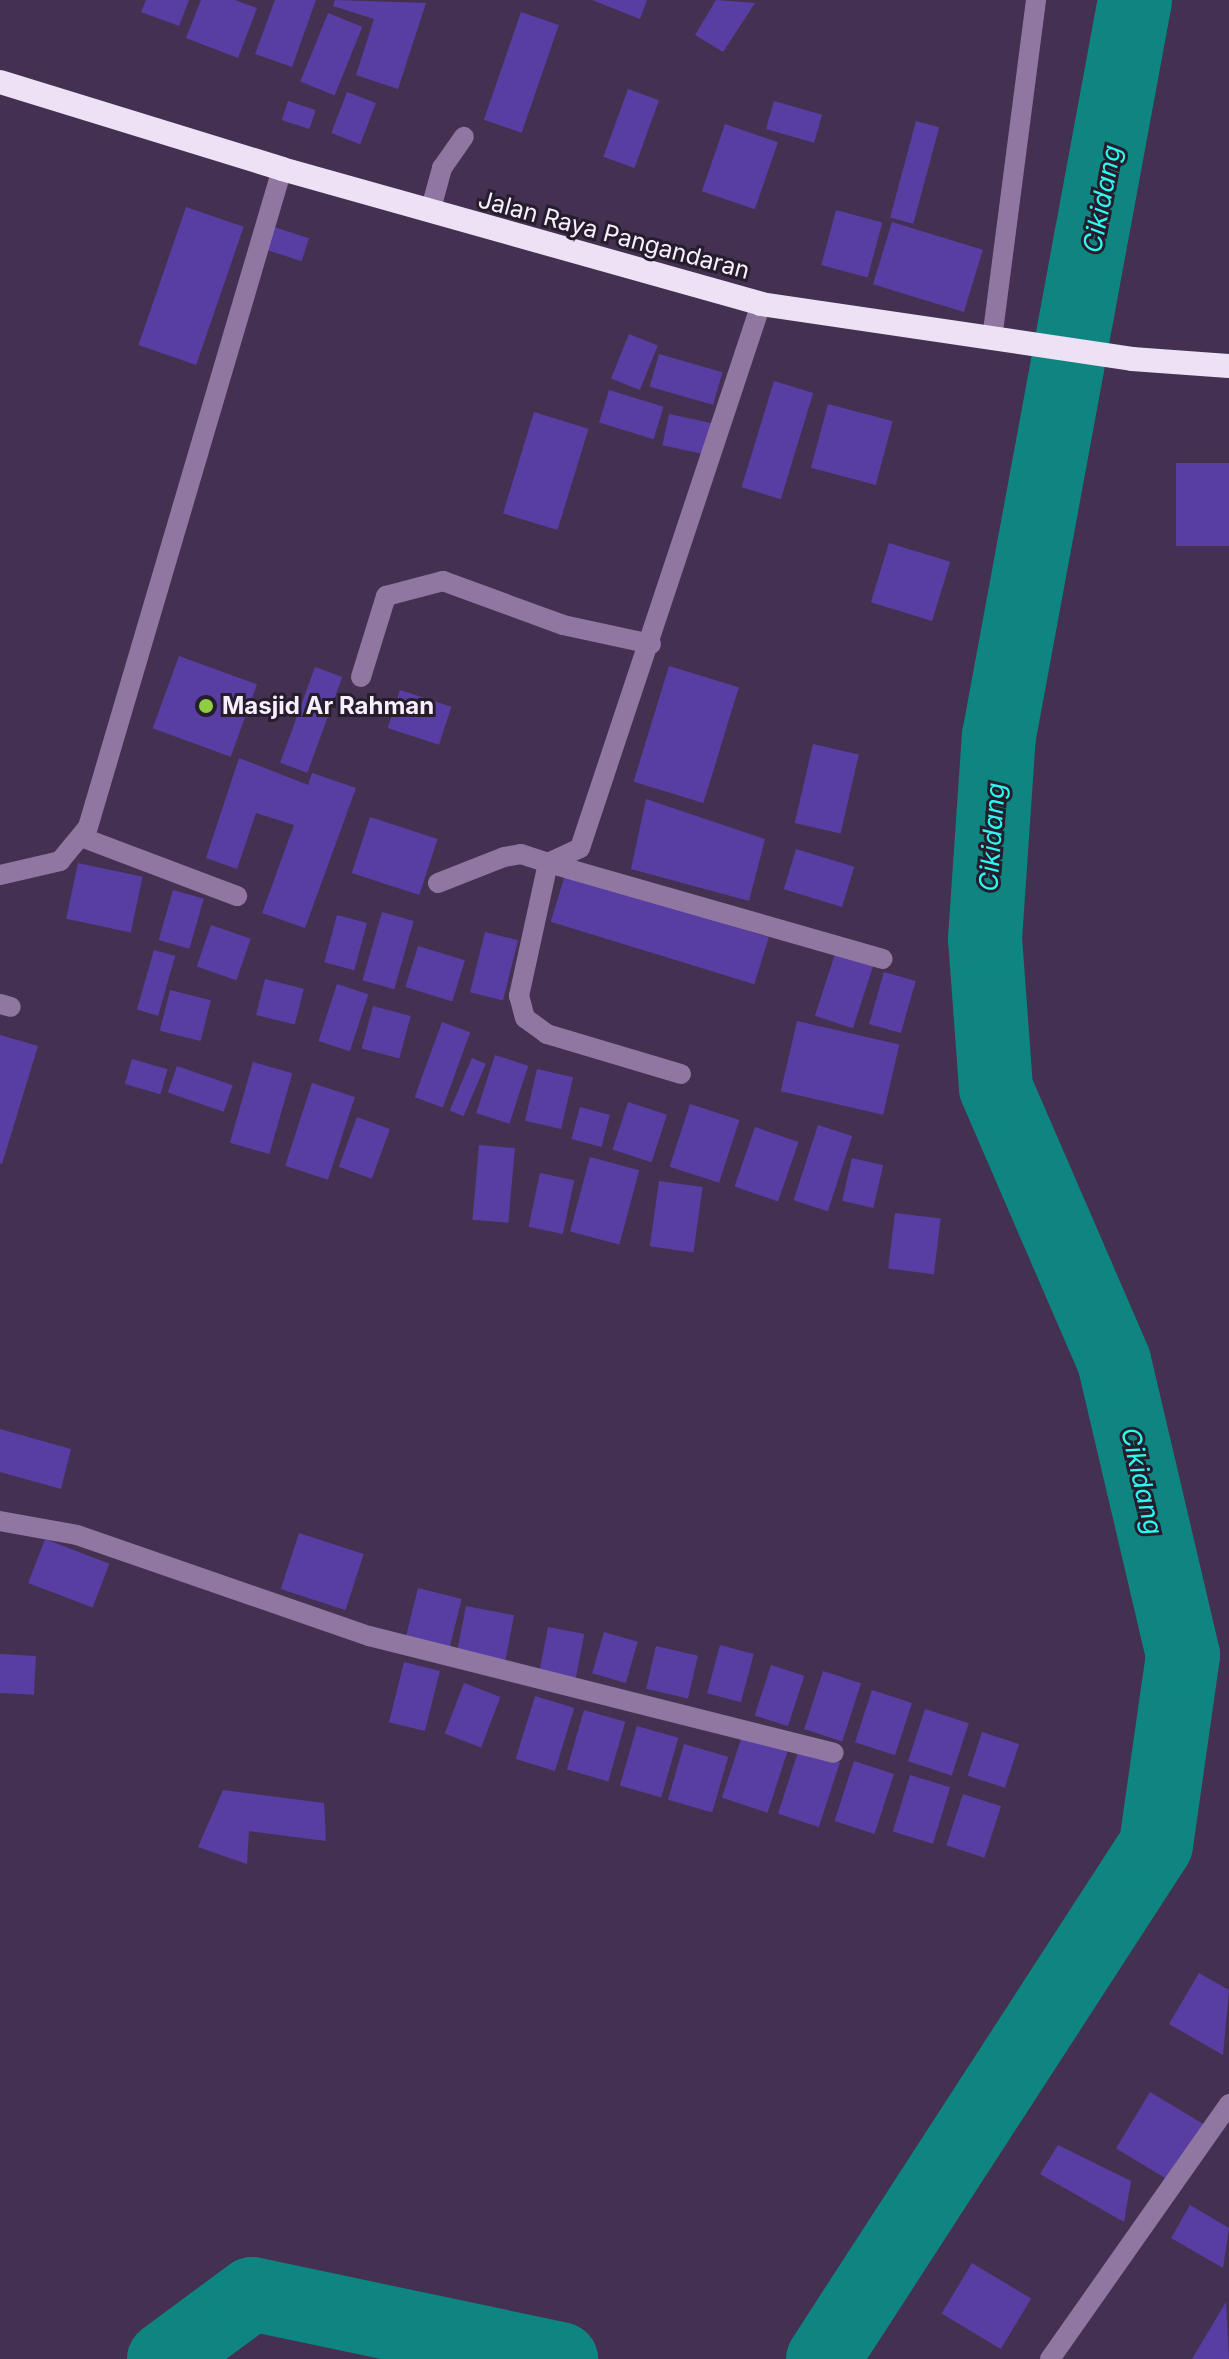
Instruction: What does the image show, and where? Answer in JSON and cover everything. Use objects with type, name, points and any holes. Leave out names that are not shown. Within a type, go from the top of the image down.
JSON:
[{"type":"highway","name":"Jalan Raya Pangandaran","points":[[0,82],[282,169],[761,304],[1132,359],[1229,366]]},
{"type":"street","points":[[992,339],[1036,0]]},
{"type":"street","points":[[430,212],[442,168],[464,137]]},
{"type":"street","points":[[0,875],[50,866],[81,837],[127,704],[282,169]]},
{"type":"street","points":[[548,863],[580,848],[651,644],[761,304]]},
{"type":"street","points":[[361,677],[386,596],[443,581],[563,625],[651,644]]},
{"type":"street","points":[[81,837],[237,896]]},
{"type":"street","points":[[438,883],[512,855],[883,959]]},
{"type":"street","points":[[548,863],[519,996],[525,1018],[547,1034],[681,1074]]},
{"type":"street","points":[[0,1521],[77,1535],[369,1636],[834,1753]]},
{"type":"street","points":[[1050,2359],[1229,2104]]},
{"type":"building","points":[[146,0],[189,0],[179,26],[141,12]]},
{"type":"building","points":[[201,0],[235,0],[257,8],[238,58],[186,38]]},
{"type":"building","points":[[275,0],[316,0],[292,67],[255,54]]},
{"type":"building","points":[[335,0],[426,3],[398,89],[356,75],[374,19],[333,6]]},
{"type":"building","points":[[592,0],[647,0],[640,19]]},
{"type":"building","points":[[716,0],[755,3],[723,52],[695,35]]},
{"type":"building","points":[[521,12],[559,25],[522,133],[484,120]]},
{"type":"building","points":[[328,13],[362,27],[335,95],[300,82]]},
{"type":"building","points":[[628,89],[659,100],[634,168],[603,157]]},
{"type":"building","points":[[347,92],[376,103],[360,144],[331,133]]},
{"type":"building","points":[[288,101],[316,110],[309,129],[282,120]]},
{"type":"building","points":[[774,101],[822,115],[814,143],[766,129]]},
{"type":"building","points":[[916,121],[939,127],[913,224],[890,218]]},
{"type":"building","points":[[725,124],[778,142],[755,209],[702,191]]},
{"type":"building","points":[[186,207],[244,227],[196,365],[138,345]]},
{"type":"building","points":[[836,210],[882,222],[868,277],[821,265]]},
{"type":"building","points":[[892,222],[983,250],[964,312],[873,284]]},
{"type":"building","points":[[271,226],[309,238],[302,261],[264,249]]},
{"type":"building","points":[[629,334],[658,346],[640,390],[611,379]]},
{"type":"building","points":[[659,354],[722,372],[713,405],[650,387]]},
{"type":"building","points":[[774,381],[813,393],[781,499],[742,487]]},
{"type":"building","points":[[609,390],[664,407],[654,439],[599,423]]},
{"type":"building","points":[[828,404],[893,421],[876,485],[811,468]]},
{"type":"building","points":[[534,412],[589,429],[558,530],[503,513]]},
{"type":"building","points":[[669,414],[712,423],[705,454],[662,445]]},
{"type":"building","points":[[1176,463],[1229,463],[1229,546],[1176,546]]},
{"type":"building","points":[[889,543],[950,562],[932,621],[871,602]]},
{"type":"building","name":"Masjid Ar Rahman","points":[[179,656],[257,684],[231,757],[153,728]]},
{"type":"building","points":[[669,666],[739,687],[703,803],[634,782]]},
{"type":"building","points":[[315,667],[342,677],[307,773],[280,763]]},
{"type":"building","points":[[400,690],[451,707],[439,745],[388,728]]},
{"type":"building","points":[[813,744],[859,755],[841,833],[795,823]]},
{"type":"building","points":[[239,758],[308,785],[312,773],[356,788],[305,928],[262,913],[294,825],[256,813],[237,869],[206,858]]},
{"type":"building","points":[[646,799],[765,839],[749,901],[631,869]]},
{"type":"building","points":[[370,817],[438,839],[419,895],[352,873]]},
{"type":"building","points":[[796,849],[854,867],[842,907],[784,889]]},
{"type":"building","points":[[78,863],[143,877],[131,932],[66,919]]},
{"type":"building","points":[[565,875],[769,937],[754,984],[551,922]]},
{"type":"building","points":[[173,890],[204,899],[189,949],[159,940]]},
{"type":"building","points":[[382,912],[414,921],[394,989],[362,980]]},
{"type":"building","points":[[337,915],[367,923],[354,970],[324,962]]},
{"type":"building","points":[[211,925],[251,939],[236,980],[197,967]]},
{"type":"building","points":[[485,932],[518,940],[503,1000],[470,992]]},
{"type":"building","points":[[418,946],[465,960],[452,1001],[405,987]]},
{"type":"building","points":[[154,950],[175,956],[158,1016],[137,1010]]},
{"type":"building","points":[[835,954],[873,966],[853,1028],[815,1016]]},
{"type":"building","points":[[884,972],[916,981],[901,1033],[869,1024]]},
{"type":"building","points":[[265,979],[304,989],[295,1025],[256,1015]]},
{"type":"building","points":[[337,984],[368,994],[350,1051],[318,1041]]},
{"type":"building","points":[[170,990],[211,1000],[201,1041],[160,1031]]},
{"type":"building","points":[[373,1006],[411,1016],[399,1059],[362,1049]]},
{"type":"building","points":[[797,1021],[899,1045],[883,1115],[781,1091]]},
{"type":"building","points":[[442,1022],[470,1032],[443,1107],[415,1097]]},
{"type":"building","points":[[0,1035],[38,1046],[2,1164],[0,1163]]},
{"type":"building","points":[[495,1055],[528,1066],[509,1124],[476,1113]]},
{"type":"building","points":[[472,1058],[486,1064],[464,1116],[450,1110]]},
{"type":"building","points":[[132,1059],[168,1069],[160,1094],[125,1084]]},
{"type":"building","points":[[253,1062],[292,1073],[269,1154],[230,1143]]},
{"type":"building","points":[[177,1066],[233,1085],[224,1112],[168,1092]]},
{"type":"building","points":[[537,1069],[573,1077],[561,1129],[525,1121]]},
{"type":"building","points":[[312,1083],[355,1097],[328,1180],[285,1166]]},
{"type":"building","points":[[628,1102],[667,1115],[652,1162],[613,1150]]},
{"type":"building","points":[[690,1104],[739,1120],[719,1183],[670,1167]]},
{"type":"building","points":[[580,1107],[610,1115],[601,1147],[571,1139]]},
{"type":"building","points":[[357,1117],[390,1129],[372,1179],[339,1167]]},
{"type":"building","points":[[818,1125],[852,1136],[828,1211],[794,1200]]},
{"type":"building","points":[[755,1127],[798,1142],[778,1202],[734,1187]]},
{"type":"building","points":[[479,1145],[515,1148],[508,1223],[472,1220]]},
{"type":"building","points":[[590,1157],[639,1170],[619,1245],[570,1231]]},
{"type":"building","points":[[852,1158],[883,1165],[873,1208],[842,1201]]},
{"type":"building","points":[[540,1173],[574,1180],[563,1234],[529,1227]]},
{"type":"building","points":[[659,1181],[703,1187],[693,1252],[650,1246]]},
{"type":"building","points":[[895,1213],[941,1219],[934,1274],[888,1269]]},
{"type":"building","points":[[0,1429],[71,1449],[61,1489],[0,1472]]},
{"type":"building","points":[[299,1533],[364,1554],[345,1610],[281,1589]]},
{"type":"building","points":[[45,1539],[109,1564],[93,1608],[28,1583]]},
{"type":"building","points":[[418,1588],[462,1599],[449,1651],[405,1640]]},
{"type":"building","points":[[466,1606],[514,1615],[505,1662],[457,1653]]},
{"type":"building","points":[[548,1627],[584,1634],[576,1678],[539,1671]]},
{"type":"building","points":[[604,1632],[638,1642],[626,1683],[592,1673]]},
{"type":"building","points":[[720,1645],[754,1654],[741,1702],[707,1693]]},
{"type":"building","points":[[656,1646],[698,1656],[688,1699],[646,1689]]},
{"type":"building","points":[[0,1654],[36,1656],[34,1695],[0,1693]]},
{"type":"building","points":[[404,1662],[440,1671],[425,1731],[389,1722]]},
{"type":"building","points":[[771,1665],[804,1676],[788,1726],[755,1715]]},
{"type":"building","points":[[823,1671],[861,1683],[842,1741],[804,1729]]},
{"type":"building","points":[[464,1683],[500,1697],[481,1747],[445,1733]]},
{"type":"building","points":[[872,1690],[912,1703],[895,1755],[855,1742]]},
{"type":"building","points":[[535,1696],[574,1708],[555,1771],[516,1759]]},
{"type":"building","points":[[925,1709],[969,1723],[952,1776],[908,1761]]},
{"type":"building","points":[[584,1710],[625,1722],[608,1781],[567,1770]]},
{"type":"building","points":[[637,1726],[678,1738],[661,1797],[620,1786]]},
{"type":"building","points":[[982,1732],[1019,1744],[1005,1788],[968,1776]]},
{"type":"building","points":[[742,1736],[788,1751],[768,1813],[722,1798]]},
{"type":"building","points":[[684,1744],[728,1757],[712,1812],[668,1800]]},
{"type":"building","points":[[799,1749],[840,1762],[819,1827],[778,1814]]},
{"type":"building","points":[[854,1761],[894,1774],[874,1834],[835,1821]]},
{"type":"building","points":[[910,1775],[950,1787],[933,1844],[893,1831]]},
{"type":"building","points":[[223,1790],[324,1803],[326,1841],[249,1831],[247,1864],[198,1847]]},
{"type":"building","points":[[963,1794],[1001,1806],[984,1858],[946,1845]]},
{"type":"building","points":[[1199,1973],[1229,1990],[1223,2055],[1169,2024]]},
{"type":"building","points":[[1150,2092],[1206,2125],[1172,2182],[1116,2149]]},
{"type":"building","points":[[1058,2145],[1131,2181],[1124,2222],[1040,2174]]},
{"type":"building","points":[[1190,2205],[1229,2228],[1223,2268],[1171,2238]]},
{"type":"building","points":[[972,2263],[1031,2299],[1001,2349],[942,2314]]},
{"type":"building","points":[[1226,2302],[1229,2359],[1192,2359]]},
{"type":"waterway","name":"Cikidang","points":[[823,2359],[1156,1845],[1183,1655],[1114,1361],[996,1088],[985,939],[999,736],[1135,0]]},
{"type":"waterway","points":[[164,2359],[252,2294],[561,2359]]},
{"type":"place","name":"Masjid Ar Rahman","points":[[206,706]]}]
